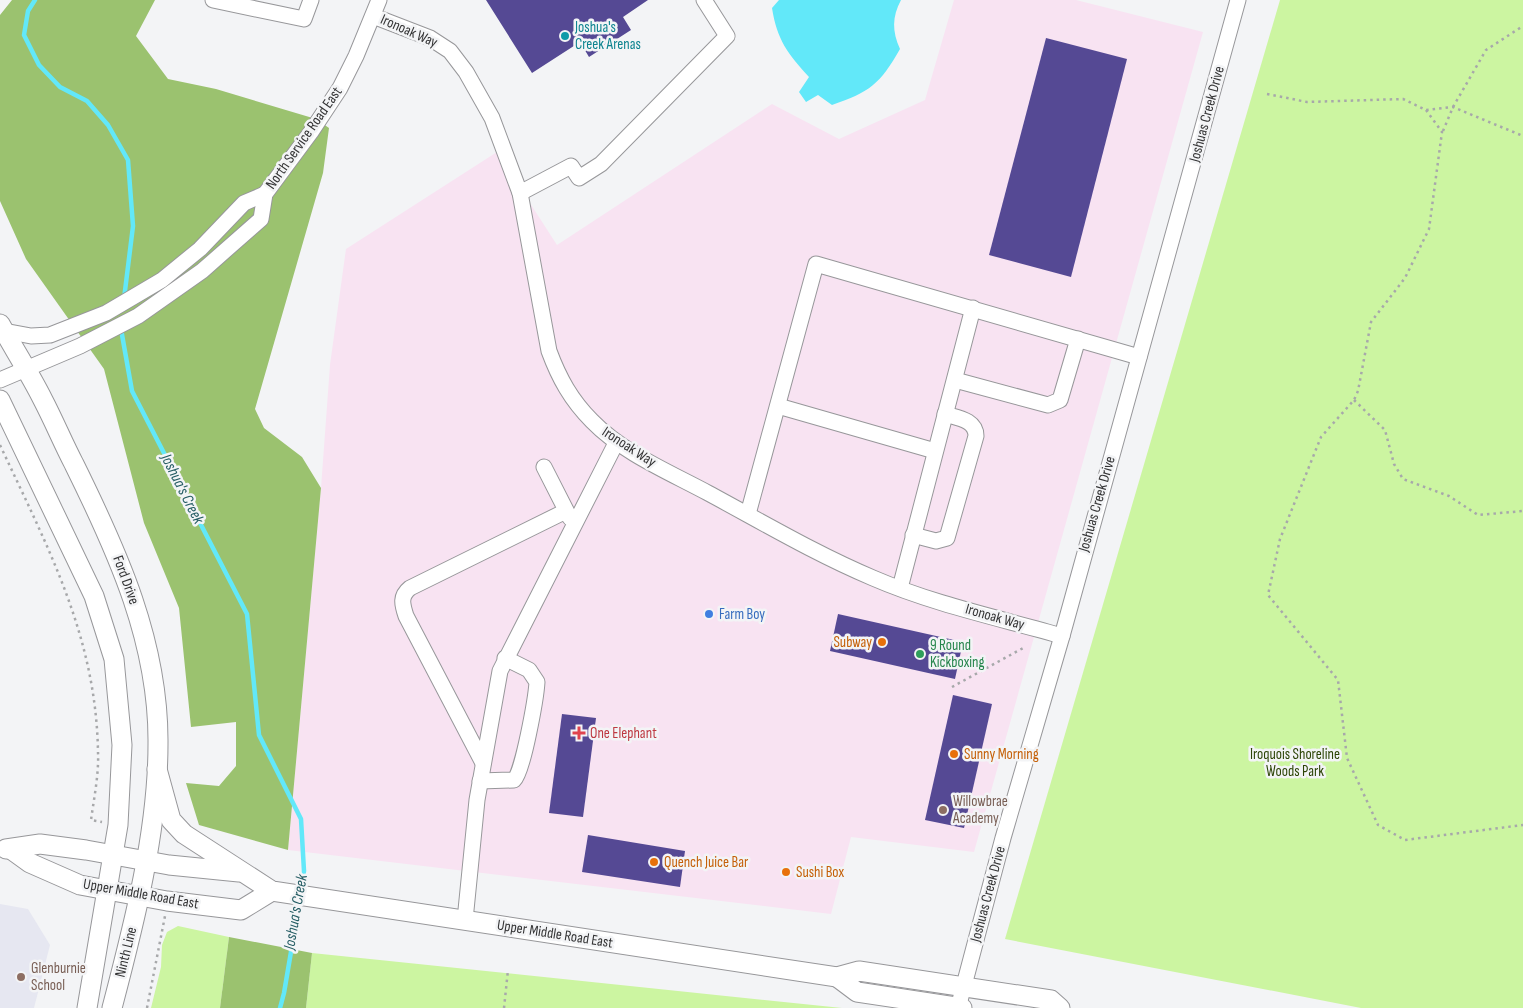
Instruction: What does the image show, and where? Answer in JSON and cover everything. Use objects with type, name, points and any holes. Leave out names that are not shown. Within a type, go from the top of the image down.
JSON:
[{"type":"main road","name":"Ford Drive","points":[[2,327],[43,399],[107,530],[132,590],[154,690],[158,742],[157,769],[145,860]]},
{"type":"main road","points":[[0,400],[94,596],[114,659],[122,745],[118,825],[114,854]]},
{"type":"main road","points":[[157,769],[171,820],[184,834],[245,872]]},
{"type":"main road","name":"Upper Middle Road East","points":[[6,849],[40,844],[145,860],[245,872],[276,892],[837,977],[858,971],[1051,1000],[1060,1008]]},
{"type":"main road","name":"Upper Middle Road East","points":[[6,849],[30,863],[80,885],[167,901],[241,910],[276,892]]},
{"type":"main road","name":"Ninth Line","points":[[87,1008],[114,854]]},
{"type":"main road","name":"Ninth Line","points":[[112,1008],[132,930],[145,860]]},
{"type":"main road","name":"Upper Middle Road East","points":[[837,977],[856,992],[962,1008]]},
{"type":"street","points":[[213,0],[304,19],[311,0]]},
{"type":"street","name":"North Service Road East","points":[[0,380],[105,334],[169,296],[202,271],[261,219],[265,194],[312,132],[340,88],[356,56],[378,0]]},
{"type":"street","points":[[520,193],[571,166],[579,178],[601,164],[726,36],[704,0]]},
{"type":"street","name":"Joshuas Creek Drive","points":[[958,1008],[1001,844],[1062,636],[1238,0]]},
{"type":"street","name":"Ironoak Way","points":[[373,16],[430,38],[450,51],[466,72],[492,118],[520,193],[531,244],[544,333],[555,367],[570,397],[580,409],[616,442],[748,514],[874,579],[1062,636]]},
{"type":"street","name":"North Service Road East","points":[[2,327],[31,336],[60,333],[106,313],[162,280],[200,249],[244,203],[265,194]]},
{"type":"street","points":[[748,514],[816,264],[1139,357]]},
{"type":"street","points":[[900,588],[973,308]]},
{"type":"street","points":[[955,380],[1048,405],[1054,404],[1060,400],[1078,339]]},
{"type":"street","points":[[778,406],[935,451]]},
{"type":"street","points":[[913,535],[936,541],[947,538],[976,436],[976,430],[972,423],[945,414]]},
{"type":"street","points":[[465,920],[480,781],[494,694],[505,658],[616,442]]},
{"type":"street","points":[[544,467],[574,526]]},
{"type":"street","points":[[483,763],[406,616],[402,600],[404,593],[410,588],[566,510]]},
{"type":"street","points":[[480,781],[514,780],[518,777],[524,755],[537,682],[529,670],[505,658]]},
{"type":"path","points":[[1523,26],[1486,50],[1453,107],[1442,132],[1429,229],[1405,278],[1371,322],[1354,400],[1321,437],[1280,539],[1268,595],[1338,680],[1347,758],[1378,825],[1405,840],[1523,826]]},
{"type":"path","points":[[1267,94],[1307,102],[1403,100],[1426,110],[1453,107],[1523,136]]},
{"type":"path","points":[[1426,110],[1442,132]]},
{"type":"path","points":[[1354,400],[1385,430],[1394,464],[1403,479],[1449,496],[1478,514],[1523,511]]},
{"type":"path","points":[[0,445],[62,578],[86,651],[96,711],[99,754],[91,820],[118,825]]},
{"type":"path","points":[[952,687],[1025,647]]},
{"type":"path","points":[[147,1008],[167,901]]},
{"type":"path","points":[[504,1008],[508,970]]},
{"type":"shaded area","points":[[954,0],[1076,0],[1203,32],[974,852],[851,837],[831,914],[288,850],[321,488],[330,365],[346,249],[497,152],[557,245],[772,104],[839,139],[925,100]]},
{"type":"shaded area","name":"Glenburnie School","points":[[0,904],[28,909],[50,945],[34,1008],[0,1008]]},
{"type":"green space","points":[[12,0],[155,0],[136,36],[168,79],[216,89],[316,119],[329,128],[323,173],[255,409],[264,428],[302,457],[321,488],[288,850],[199,825],[186,783],[219,786],[236,766],[236,722],[191,727],[179,608],[144,523],[104,369],[26,259],[0,201],[0,15]]},
{"type":"green space","name":"Iroquois Shoreline Woods Park","points":[[1280,0],[1523,0],[1523,1008],[1361,1008],[1005,939]]},
{"type":"green space","points":[[178,926],[229,937],[220,1008],[151,1008],[161,967],[162,945],[167,932]]},
{"type":"green space","points":[[229,937],[312,953],[306,1008],[220,1008]]},
{"type":"green space","points":[[312,953],[842,1008],[306,1008]]},
{"type":"water","points":[[779,0],[901,0],[894,24],[900,49],[880,79],[865,91],[832,105],[818,95],[806,102],[799,92],[809,77],[784,46],[774,19],[772,8]]},
{"type":"building","name":"Joshua's Creek Arenas","points":[[486,0],[648,0],[623,17],[631,30],[589,57],[580,42],[532,73]]},
{"type":"building","points":[[1046,38],[1127,59],[1071,277],[989,255]]},
{"type":"building","points":[[838,614],[963,642],[955,679],[830,651]]},
{"type":"building","points":[[953,695],[992,704],[964,828],[925,820]]},
{"type":"building","points":[[562,714],[596,718],[583,817],[549,813]]},
{"type":"building","points":[[588,835],[685,851],[680,887],[582,872]]},
{"type":"waterway","name":"Joshua's Creek","points":[[35,0],[28,11],[24,35],[39,65],[60,87],[87,101],[108,125],[128,160],[133,226],[124,299]]},
{"type":"waterway","name":"Joshua's Creek","points":[[121,329],[132,391],[247,614],[259,735],[301,819],[304,871],[301,891]]},
{"type":"waterway","name":"Joshua's Creek","points":[[280,1008],[300,899]]},
{"type":"place","name":"Joshua's Creek Arenas","points":[[565,36]]},
{"type":"place","name":"Farm Boy","points":[[709,614]]},
{"type":"place","name":"Subway","points":[[882,642]]},
{"type":"place","name":"9 Round Kickboxing","points":[[920,654]]},
{"type":"place","name":"One Elephant","points":[[579,733]]},
{"type":"place","name":"Sunny Morning","points":[[954,754]]},
{"type":"place","name":"Willowbrae Academy","points":[[943,810]]},
{"type":"place","name":"Quench Juice Bar","points":[[654,862]]},
{"type":"place","name":"Sushi Box","points":[[786,872]]},
{"type":"place","name":"Glenburnie School","points":[[21,977]]}]
